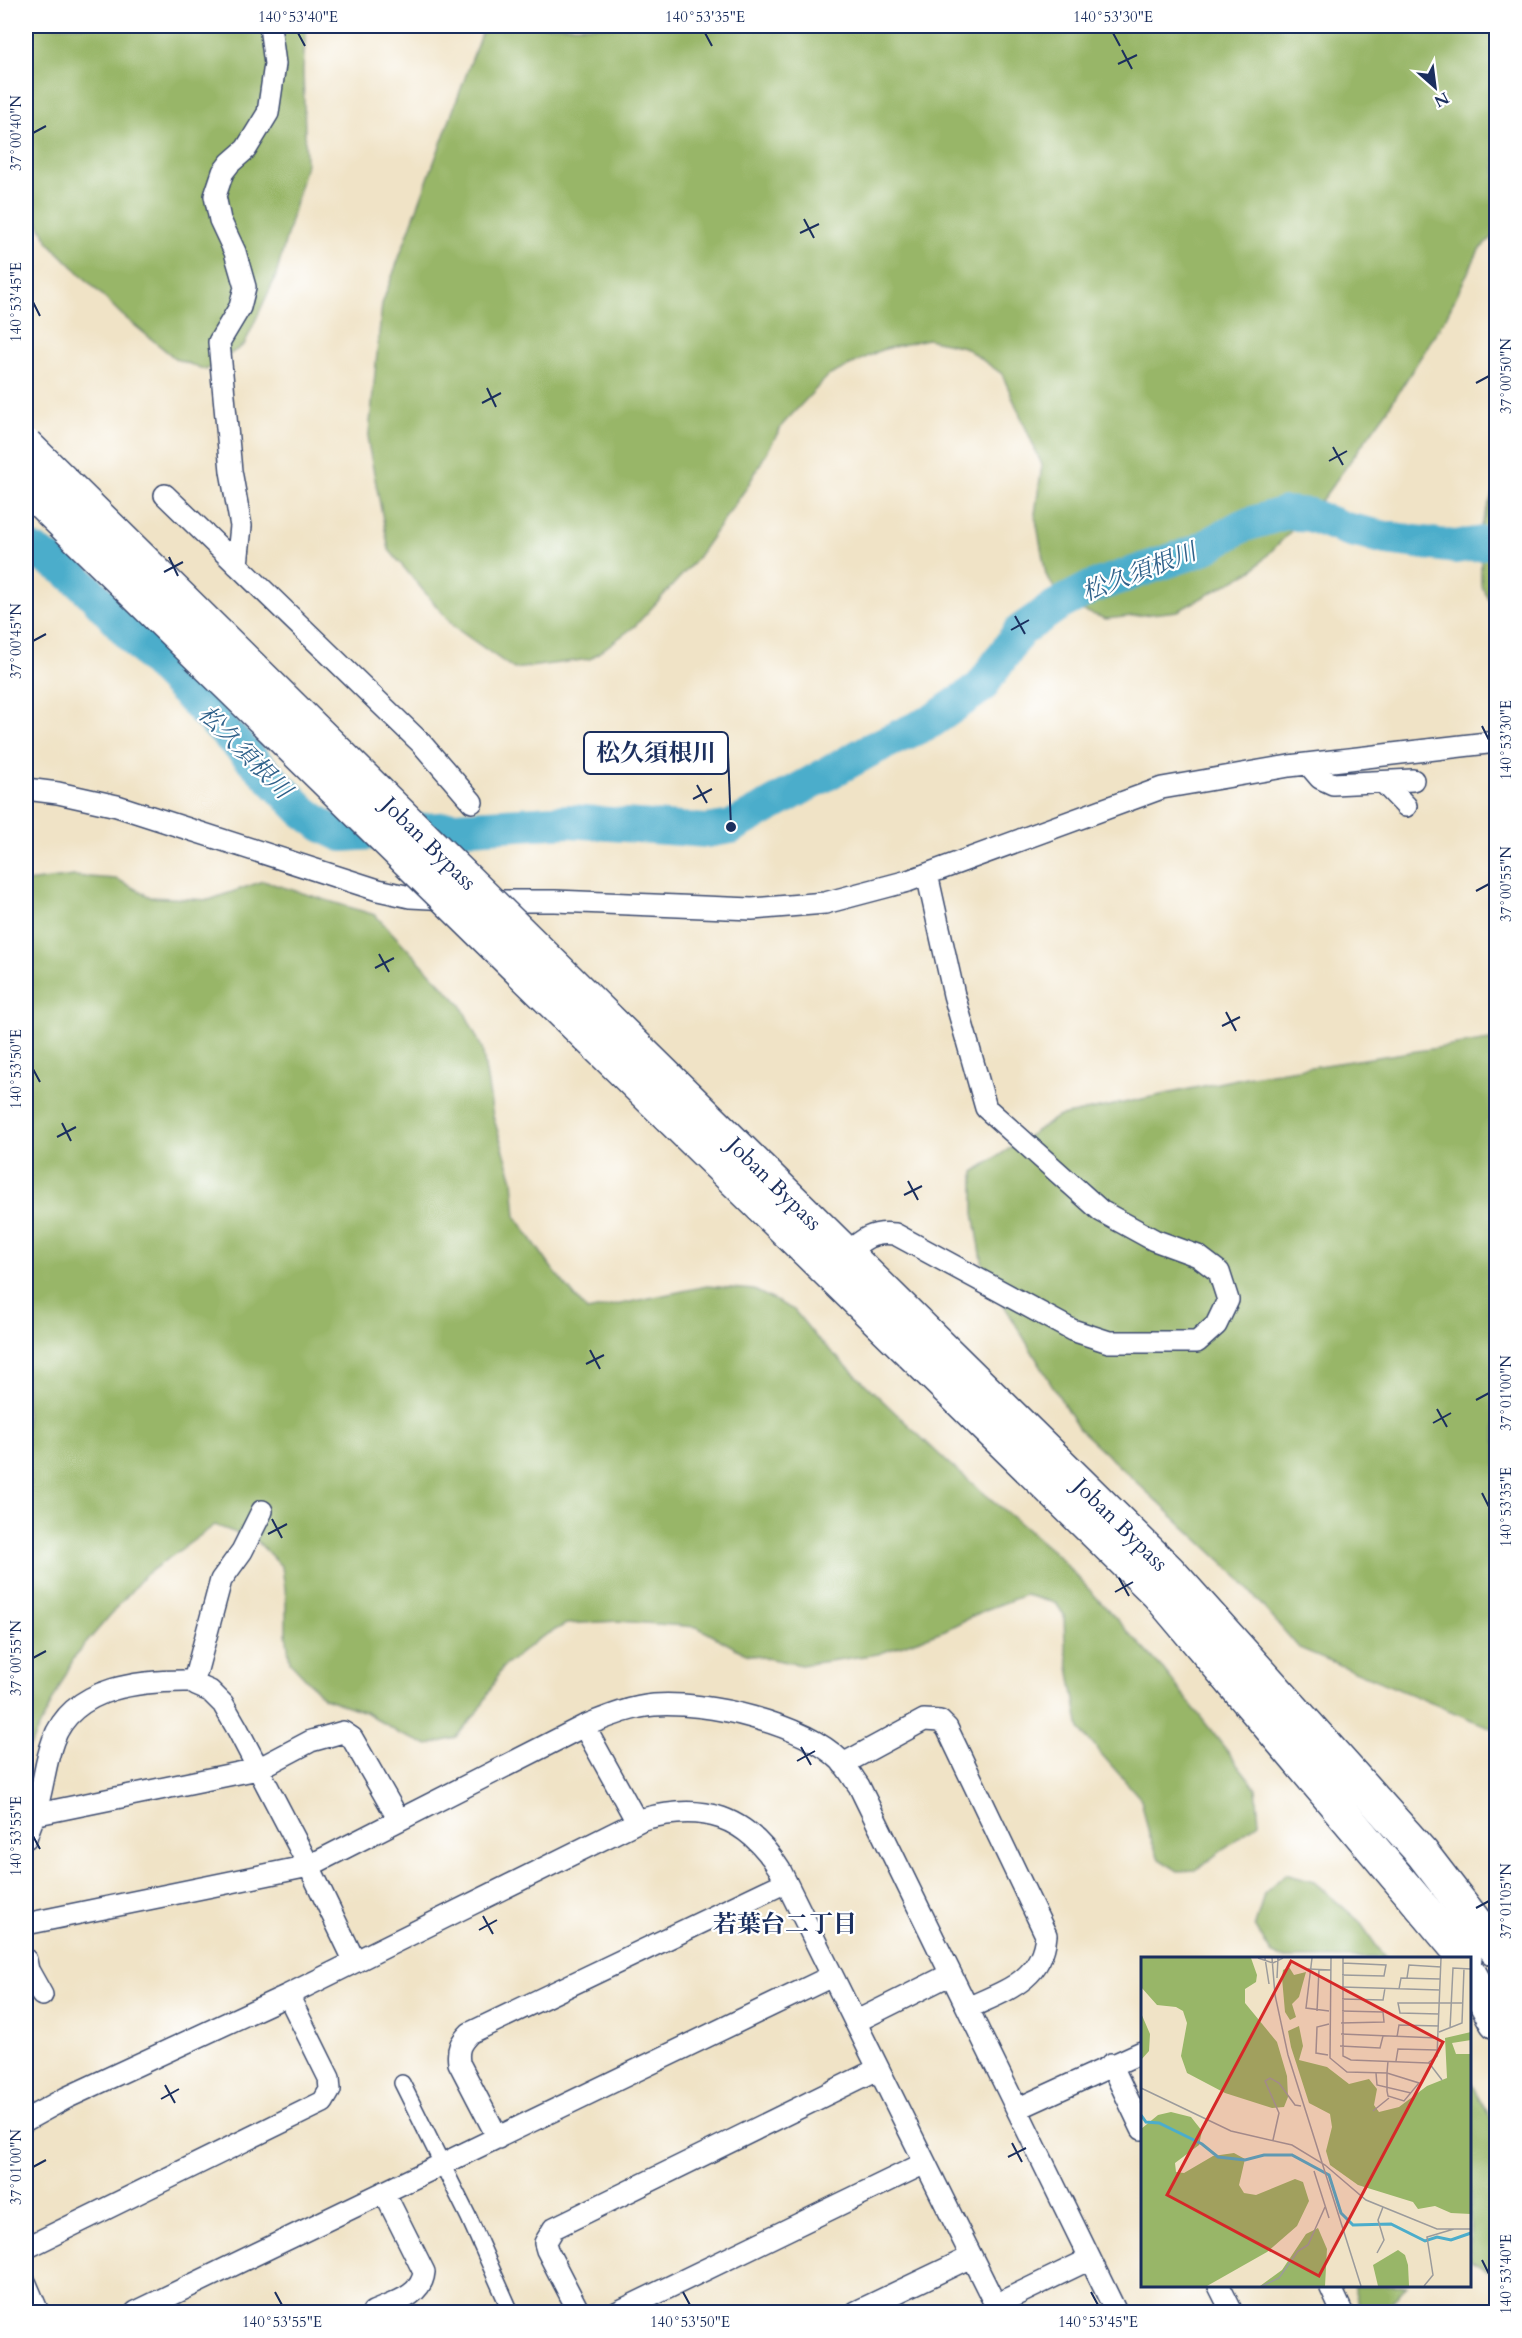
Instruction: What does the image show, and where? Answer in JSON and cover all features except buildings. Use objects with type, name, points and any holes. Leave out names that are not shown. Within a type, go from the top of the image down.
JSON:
[{"type":"highway","name":"Joban Bypass","points":[[26,446],[1158,1594],[1462,1956]]},
{"type":"highway","name":"Joban Bypass","points":[[26,487],[597,1027],[846,1254],[1169,1571],[1422,1853],[1497,1949]]},
{"type":"highway","name":"Joban Bypass","points":[[1471,1966],[1497,1993]]},
{"type":"highway","points":[[1471,1976],[1497,2022]]},
{"type":"street","points":[[237,565],[241,526],[229,450],[219,342],[240,307],[245,287],[235,252],[220,220],[215,196],[223,172],[246,149],[268,113],[275,64],[270,26]]},
{"type":"street","points":[[165,495],[421,743],[472,802]]},
{"type":"street","points":[[26,789],[58,793],[117,806],[378,891],[410,897],[752,909],[825,903],[927,874],[1162,788],[1308,764],[1497,742]]},
{"type":"street","points":[[1308,764],[1320,778],[1333,784],[1413,780]]},
{"type":"street","points":[[1383,782],[1406,806]]},
{"type":"street","points":[[846,1254],[866,1236],[879,1232],[895,1234],[1072,1330],[1109,1342],[1197,1342],[1216,1325],[1228,1300],[1219,1272],[1198,1256],[1154,1240],[1101,1211],[986,1108],[954,995],[927,874]]},
{"type":"street","points":[[194,1681],[221,1580],[242,1551],[262,1511]]},
{"type":"street","points":[[26,1838],[53,1740],[66,1719],[81,1705],[106,1690],[162,1680],[194,1681]]},
{"type":"street","points":[[194,1681],[196,1685],[210,1691],[224,1704],[309,1866],[355,1962]]},
{"type":"street","points":[[26,1924],[309,1866],[584,1726],[626,1710],[683,1704],[737,1713],[788,1730],[821,1746],[843,1764],[869,1805],[1116,2313]]},
{"type":"street","points":[[843,1764],[924,1720],[940,1721],[947,1728],[1046,1935],[1045,1947],[1038,1964],[1027,1979],[968,2008]]},
{"type":"street","points":[[584,1726],[638,1822]]},
{"type":"street","points":[[33,1815],[258,1769],[311,1741],[343,1732],[352,1738],[399,1820]]},
{"type":"street","points":[[27,2118],[288,1995],[638,1822],[671,1811],[706,1813],[724,1818],[760,1843],[786,1882],[997,2309],[1090,2259]]},
{"type":"street","points":[[498,2138],[459,2063],[457,2052],[461,2042],[470,2034],[786,1882]]},
{"type":"street","points":[[26,1960],[28,1970],[42,1995]]},
{"type":"street","points":[[855,2022],[951,1974]]},
{"type":"street","points":[[136,2313],[832,1976]]},
{"type":"street","points":[[26,2248],[323,2102],[330,2090],[329,2078],[288,1995]]},
{"type":"street","points":[[1017,2109],[1111,2064],[1141,2053]]},
{"type":"street","points":[[1111,2064],[1141,2125]]},
{"type":"street","points":[[579,2313],[547,2250],[545,2242],[554,2228],[879,2069]]},
{"type":"street","points":[[402,2083],[511,2313]]},
{"type":"street","points":[[618,2313],[925,2163]]},
{"type":"street","points":[[373,2313],[418,2290],[423,2283],[424,2272],[384,2192]]},
{"type":"street","points":[[856,2313],[971,2256]]},
{"type":"street","points":[[26,2284],[38,2313]]},
{"type":"street","points":[[1219,2287],[1232,2313]]},
{"type":"street","points":[[1330,2287],[1342,2313]]},
{"type":"green space","points":[[26,26],[306,26],[303,70],[306,165],[276,276],[244,345],[206,370],[176,359],[122,315],[50,244],[26,201]]},
{"type":"green space","points":[[484,26],[1496,26],[1496,234],[1479,250],[1446,317],[1386,412],[1324,497],[1253,570],[1178,611],[1106,619],[1064,604],[1046,575],[1035,514],[1042,465],[1002,374],[964,347],[927,339],[881,350],[828,376],[783,424],[747,487],[694,562],[635,626],[590,659],[514,669],[454,627],[389,550],[368,443],[382,304]]},
{"type":"green space","points":[[1496,485],[1496,613],[1481,585],[1481,525]]},
{"type":"green space","points":[[74,876],[117,879],[150,897],[209,900],[263,881],[375,915],[461,1005],[482,1048],[493,1116],[513,1180],[516,1217],[553,1270],[587,1311],[707,1286],[754,1290],[794,1310],[816,1337],[947,1462],[1056,1554],[1164,1670],[1256,1788],[1259,1822],[1196,1870],[1178,1871],[1159,1859],[1149,1835],[1141,1799],[1080,1730],[1065,1644],[1064,1615],[1056,1603],[1025,1595],[985,1610],[945,1630],[878,1654],[801,1665],[746,1654],[697,1627],[618,1621],[566,1624],[537,1640],[502,1668],[480,1709],[455,1738],[428,1745],[400,1734],[365,1712],[324,1698],[290,1662],[282,1567],[257,1541],[215,1525],[144,1576],[75,1656],[26,1754],[26,882]]},
{"type":"green space","points":[[1496,1039],[1496,1730],[1299,1648],[1233,1572],[1078,1428],[984,1272],[974,1213],[974,1172],[1057,1117],[1251,1076]]},
{"type":"green space","points":[[1285,1874],[1314,1882],[1359,1921],[1384,1957],[1279,1957],[1271,1953],[1255,1926],[1264,1894]]},
{"type":"green space","points":[[1471,2084],[1496,2127],[1496,2275],[1471,2261]]},
{"type":"green space","points":[[1353,2287],[1406,2287],[1380,2312],[1362,2312]]},
{"type":"waterway","name":"松久須根川","points":[[26,548],[46,557],[91,592],[145,651],[303,811],[323,826],[342,835],[569,821],[707,831],[731,827],[872,749],[932,721],[981,687],[1020,631],[1056,606],[1092,587],[1198,551],[1242,526],[1285,513],[1310,515],[1346,529],[1386,538],[1455,547],[1496,541]]},
{"type":"place","name":"松久須根川","points":[[731,827]]},
{"type":"district","name":"若葉台二丁目","points":[[785,1924]]}]
